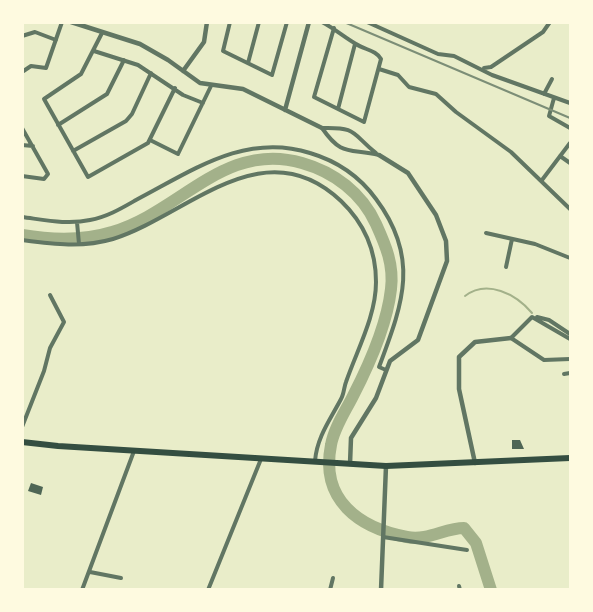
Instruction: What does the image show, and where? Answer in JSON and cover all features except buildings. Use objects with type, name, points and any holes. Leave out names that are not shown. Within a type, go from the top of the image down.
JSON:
[{"type":"highway","points":[[22,442],[386,466],[570,458]]},
{"type":"street","points":[[22,72],[31,66],[46,68],[62,22]]},
{"type":"street","points":[[71,22],[140,44],[200,83],[243,89],[322,128],[348,129],[361,137],[379,155],[408,173],[440,222],[447,251],[442,282],[418,340],[390,361],[376,398],[351,438],[346,463]]},
{"type":"street","points":[[183,71],[204,42],[207,22]]},
{"type":"street","points":[[230,22],[222,51],[272,75],[287,22]]},
{"type":"street","points":[[248,63],[259,22]]},
{"type":"street","points":[[285,110],[309,22]]},
{"type":"street","points":[[322,22],[334,28],[356,44],[378,54],[381,59],[364,122],[314,97],[334,28]]},
{"type":"street","points":[[367,22],[438,54],[454,56],[484,68],[492,75],[570,103]]},
{"type":"street","points":[[484,68],[491,67],[543,32],[548,24],[542,22]]},
{"type":"street","points":[[22,36],[35,32],[56,40]]},
{"type":"street","points":[[102,33],[77,78],[44,99],[88,177],[137,151],[150,140],[175,88]]},
{"type":"street","points":[[338,109],[356,44]]},
{"type":"street","points":[[94,51],[124,60],[202,103]]},
{"type":"street","points":[[58,125],[107,94],[124,60]]},
{"type":"street","points":[[379,69],[398,75],[409,87],[436,94],[542,180],[570,208]]},
{"type":"street","points":[[73,151],[126,121],[132,114],[151,73]]},
{"type":"street","points":[[544,94],[552,79]]},
{"type":"street","points":[[150,140],[178,154],[211,86]]},
{"type":"street","points":[[554,98],[549,116],[570,128]]},
{"type":"street","points":[[22,128],[48,177],[44,179],[22,176]]},
{"type":"street","points":[[322,128],[331,141],[343,150],[379,155]]},
{"type":"street","points":[[542,180],[570,143]]},
{"type":"street","points":[[22,145],[33,146]]},
{"type":"street","points":[[22,217],[77,223],[106,216],[206,163],[237,151],[277,147],[300,150],[324,158],[355,177],[373,195],[391,224],[399,246],[403,263],[403,296],[379,367],[386,370]]},
{"type":"street","points":[[561,156],[570,163]]},
{"type":"street","points":[[22,240],[52,245],[119,236],[187,201],[246,176],[272,173],[294,176],[320,185],[334,194],[357,217],[366,234],[373,252],[376,284],[370,315],[342,397],[323,430],[317,462]]},
{"type":"street","points":[[77,223],[79,243]]},
{"type":"street","points":[[486,233],[535,243],[570,258]]},
{"type":"street","points":[[506,267],[512,239]]},
{"type":"street","points":[[22,427],[44,371],[50,348],[64,322],[50,295]]},
{"type":"street","points":[[475,463],[459,389],[459,357],[475,342],[511,338],[532,317],[549,320],[570,336]]},
{"type":"street","points":[[511,338],[544,360],[570,360]]},
{"type":"street","points":[[564,374],[570,373]]},
{"type":"street","points":[[82,590],[134,451]]},
{"type":"street","points":[[208,590],[261,459]]},
{"type":"street","points":[[381,590],[386,466]]},
{"type":"street","points":[[383,536],[467,550]]},
{"type":"street","points":[[90,572],[121,578]]},
{"type":"street","points":[[330,590],[333,578]]},
{"type":"waterway","points":[[22,235],[67,239],[112,232],[136,223],[203,182],[249,161],[274,159],[302,163],[325,172],[346,185],[363,203],[376,224],[388,256],[392,280],[386,317],[376,344],[332,439],[329,464],[331,481],[347,508],[373,527],[415,538],[464,528],[476,543],[491,590]]},
{"type":"waterway","points":[[465,296],[482,289],[501,291],[518,300],[532,313]]},
{"type":"railway","points":[[344,22],[570,118]]}]
